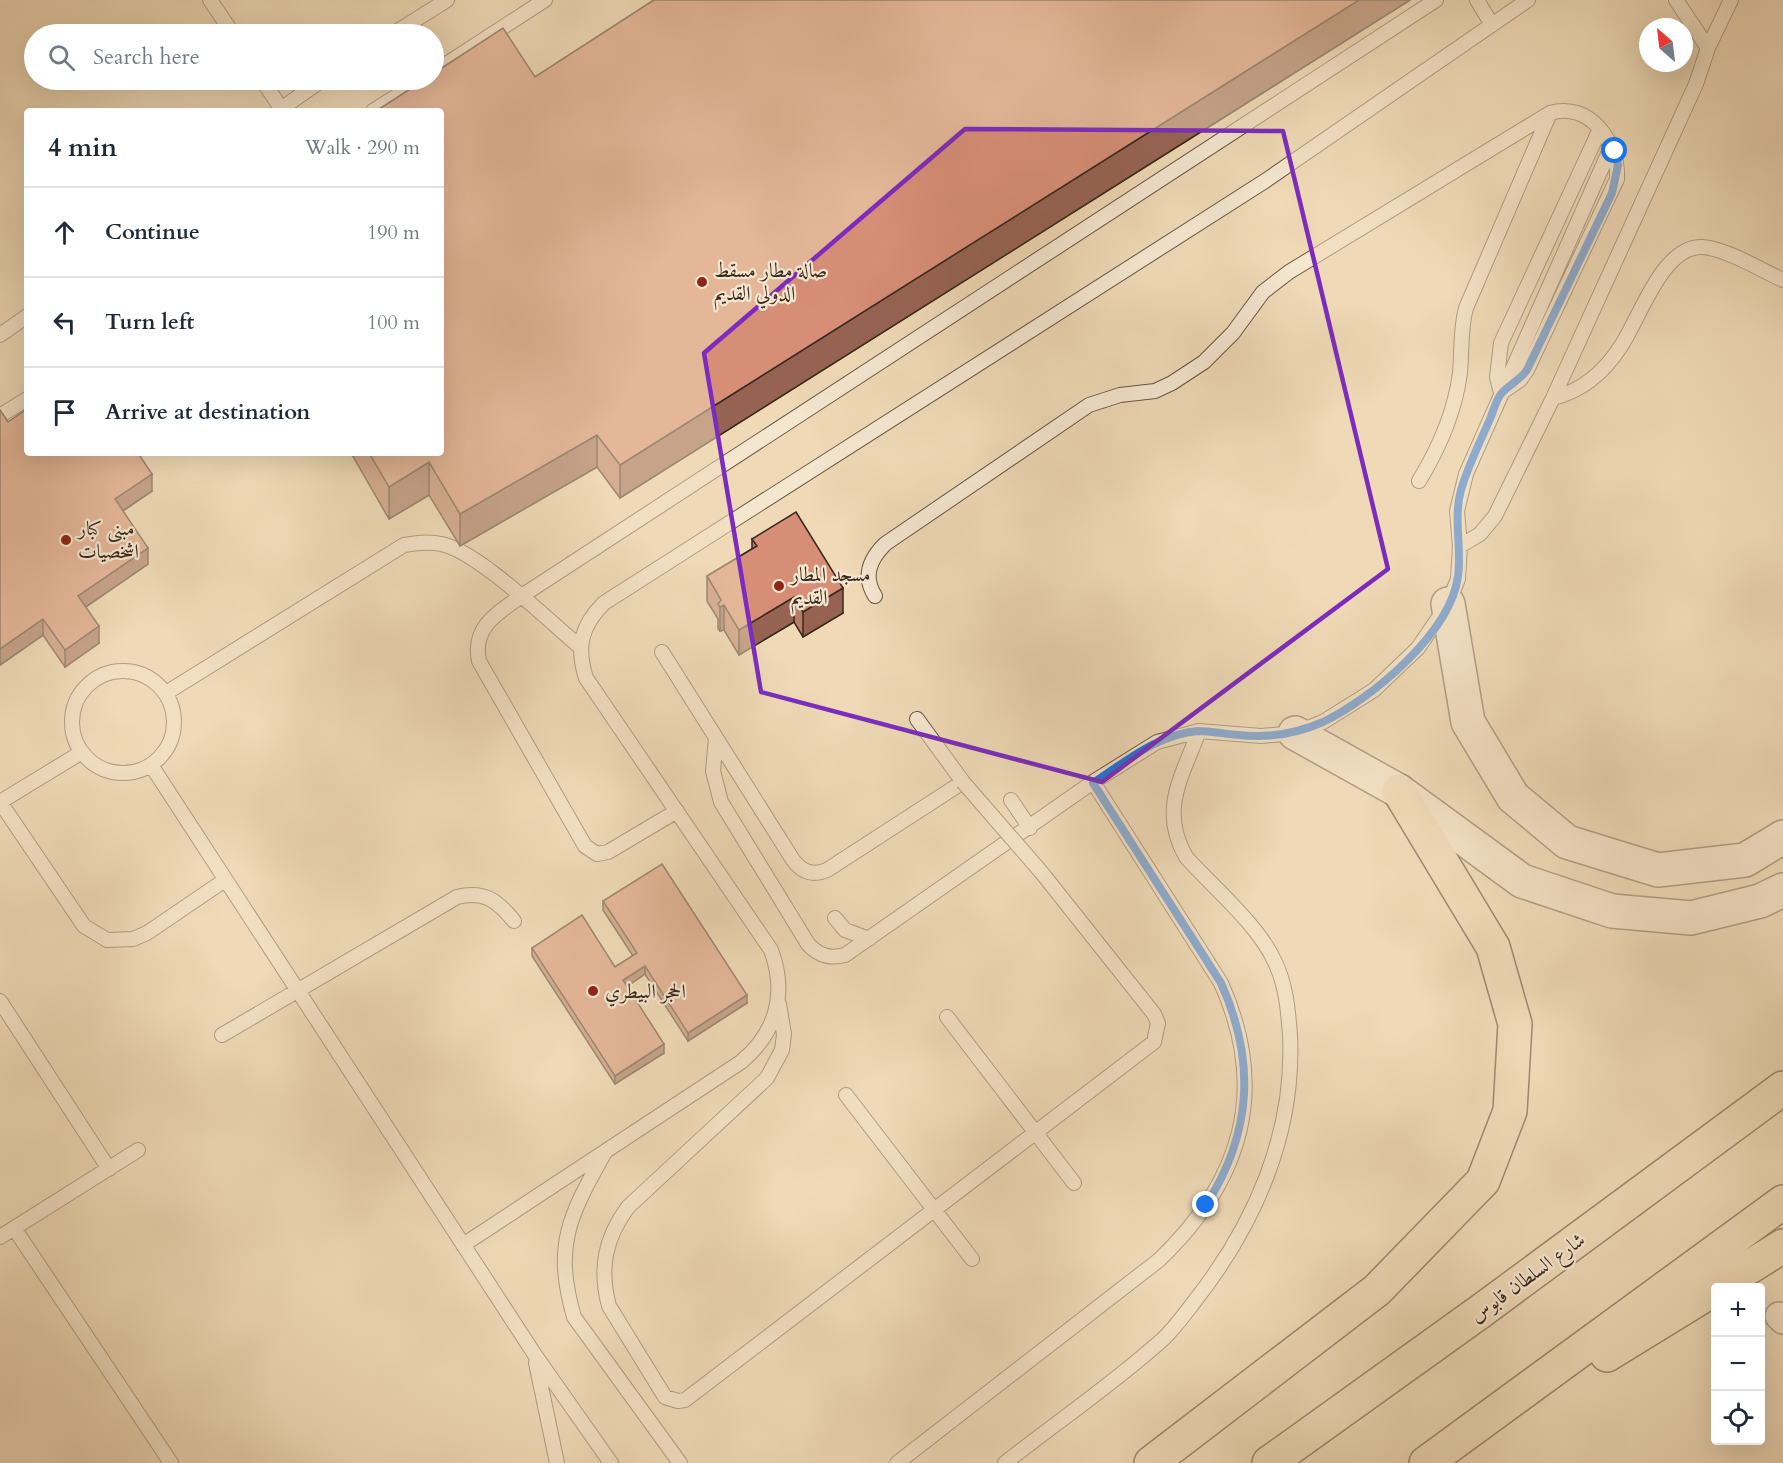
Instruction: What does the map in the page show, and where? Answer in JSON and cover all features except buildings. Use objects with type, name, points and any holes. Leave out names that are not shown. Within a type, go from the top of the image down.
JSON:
[{"type":"highway","points":[[1151,1463],[1377,1290],[1483,1181],[1510,1111],[1515,1024],[1493,947],[1399,791]]},
{"type":"highway","name":"شارع السلطان قابوس","points":[[1269,1463],[1481,1311],[1783,1088]]},
{"type":"highway","points":[[1426,1463],[1783,1202]]},
{"type":"highway","points":[[1724,1283],[1783,1246]]},
{"type":"highway","points":[[1432,1463],[1711,1291]]},
{"type":"street","points":[[1448,604],[1468,722],[1513,797],[1567,842],[1658,870],[1745,860],[1783,837]]},
{"type":"street","points":[[1295,733],[1399,791],[1522,881],[1612,911],[1691,918],[1760,902],[1783,890]]},
{"type":"lane","points":[[210,0],[226,24]]},
{"type":"lane","points":[[409,24],[447,0]]},
{"type":"lane","points":[[444,66],[545,0]]},
{"type":"lane","points":[[677,812],[608,852],[597,854],[585,846],[479,661],[477,651],[482,630],[488,621],[520,597],[1436,0]]},
{"type":"lane","points":[[1477,0],[1492,25]]},
{"type":"lane","points":[[917,719],[963,782],[1042,873],[1155,1014],[1158,1023],[1154,1042],[1147,1050],[685,1400],[678,1401],[665,1397],[609,1306],[604,1289],[605,1254],[618,1221],[628,1207],[767,1078],[782,1050],[783,1018],[778,1002],[777,966],[771,950],[586,678],[579,646],[593,615],[604,603],[1265,181],[1528,0]]},
{"type":"lane","points":[[1676,0],[1708,48]]},
{"type":"lane","points":[[1460,546],[1480,534],[1495,516],[1553,398],[1696,84],[1708,48],[1731,0]]},
{"type":"lane","points":[[268,90],[280,108]]},
{"type":"lane","points":[[284,108],[308,90]]},
{"type":"lane","points":[[378,108],[406,90]]},
{"type":"lane","points":[[875,597],[868,572],[876,553],[885,544],[1081,410],[1120,395],[1155,391],[1180,378],[1219,349],[1263,292],[1289,272],[1550,113],[1561,110],[1582,113],[1600,129],[1612,145],[1618,165],[1612,193],[1527,370],[1520,380],[1501,393]]},
{"type":"lane","points":[[1419,481],[1441,440],[1455,396],[1460,373],[1461,324],[1466,308],[1550,113]]},
{"type":"lane","points":[[1501,393],[1497,368],[1501,343],[1600,129]]},
{"type":"lane","points":[[716,738],[713,771],[721,802],[808,944],[820,954],[837,957],[845,955],[869,939],[1093,783],[1157,742],[1199,731],[1262,736],[1295,733],[1323,722],[1374,690],[1418,648],[1437,624],[1448,604],[1458,579],[1460,546],[1457,511],[1460,492],[1501,393],[1612,145]]},
{"type":"lane","points":[[1553,398],[1579,388],[1611,360],[1669,262],[1688,249],[1712,248],[1783,280]]},
{"type":"lane","points":[[0,335],[24,319]]},
{"type":"lane","points":[[1,415],[24,401]]},
{"type":"lane","points":[[166,693],[404,545],[441,543],[473,557],[579,646]]},
{"type":"lane","points":[[662,652],[798,867],[813,874],[827,870],[963,782]]},
{"type":"lane","points":[[126,671],[141,674],[155,682],[166,693],[173,709],[175,724],[171,740],[163,754],[151,765],[136,771],[121,773],[92,763],[81,752],[74,738],[72,721],[75,705],[82,691],[94,680],[109,673],[126,671]]},
{"type":"lane","points":[[1005,1463],[1163,1339],[1208,1285],[1227,1256],[1263,1187],[1275,1156],[1288,1092],[1291,1055],[1287,999],[1282,981],[1263,941],[1186,857],[1177,841],[1173,825],[1176,790],[1199,731]]},
{"type":"lane","points":[[81,752],[0,802],[84,926],[107,940],[133,939],[147,933],[225,880]]},
{"type":"lane","points":[[151,765],[535,1355],[611,1463]]},
{"type":"lane","points":[[897,1463],[1159,1260],[1192,1225],[1219,1185],[1237,1138],[1242,1113],[1245,1063],[1235,1014],[1221,983],[1093,783]]},
{"type":"lane","points":[[1011,800],[1030,828]]},
{"type":"lane","points":[[222,1035],[457,897],[472,894],[487,896],[500,904],[514,921]]},
{"type":"lane","points":[[835,918],[845,930],[869,939]]},
{"type":"lane","points":[[0,1001],[109,1168]]},
{"type":"lane","points":[[463,1245],[748,1056],[766,1036],[778,1002]]},
{"type":"lane","points":[[947,1017],[1074,1184]]},
{"type":"lane","points":[[846,1095],[972,1259]]},
{"type":"lane","points":[[0,1237],[138,1150]]},
{"type":"lane","points":[[606,1150],[575,1208],[566,1234],[564,1262],[567,1290],[574,1317],[680,1463]]},
{"type":"lane","points":[[14,1228],[171,1463]]},
{"type":"lane","points":[[535,1355],[557,1463]]},
{"type":"highlighted area","points":[[965,129],[1283,131],[1388,569],[1102,782],[761,692],[704,353]]},
{"type":"place","name":"صالة مطار مسقط الدولي القديم","points":[[702,282]]},
{"type":"place","name":"مبنى كبار اشخصيات","points":[[66,540]]},
{"type":"place","name":"مسجد المطار القديم","points":[[779,586]]},
{"type":"place","name":"الحجر البيطري","points":[[593,991]]},
{"type":"route","points":[[1206,1205],[1219,1185],[1237,1138],[1245,1089],[1242,1038],[1235,1014],[1221,983],[1093,783],[1157,742],[1185,733],[1199,731],[1262,736],[1295,733],[1323,722],[1374,690],[1418,648],[1437,624],[1458,579],[1460,546],[1457,511],[1466,474],[1501,393],[1520,380],[1527,370],[1612,193],[1617,179],[1618,165],[1615,151]]}]
